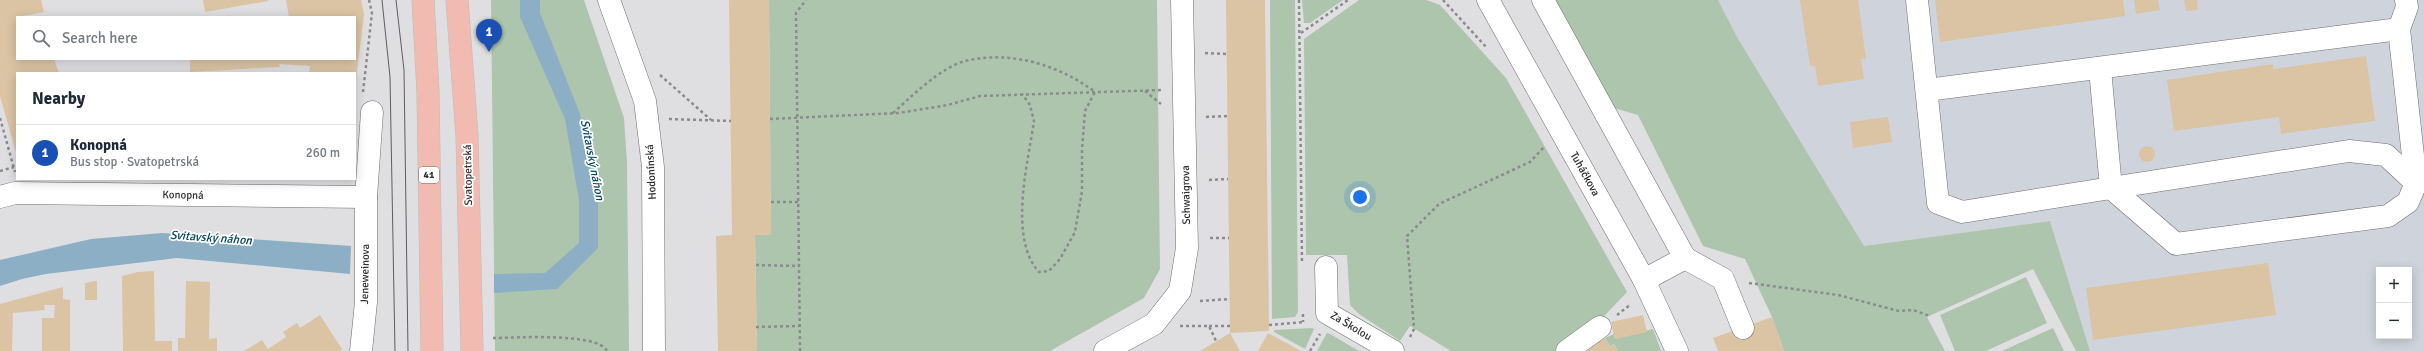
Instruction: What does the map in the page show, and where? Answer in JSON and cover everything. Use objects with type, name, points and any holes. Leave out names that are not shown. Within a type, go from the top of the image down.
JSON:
[{"type":"main road","name":"41","points":[[422,0],[428,92],[432,351]]},
{"type":"main road","name":"Svatopetrská","points":[[457,0],[467,136],[472,351]]},
{"type":"street","name":"Hodonínská","points":[[609,0],[645,101],[653,167],[654,351]]},
{"type":"street","name":"Schwaigrova","points":[[1105,351],[1154,324],[1180,291],[1187,248],[1182,0]]},
{"type":"street","name":"Tuháčkova","points":[[1488,0],[1644,280],[1677,351]]},
{"type":"street","points":[[1543,0],[1685,258],[1723,279],[1743,328]]},
{"type":"street","points":[[1917,0],[1938,203],[1962,212],[2349,151],[2386,155],[2420,182]]},
{"type":"street","points":[[2100,69],[2111,188],[2176,244],[2388,216],[2408,202],[2420,182],[2399,29],[2412,4]]},
{"type":"street","points":[[1927,90],[2100,69],[2399,29]]},
{"type":"street","name":"Jeneweinova","points":[[361,351],[366,302],[367,104]]},
{"type":"street","name":"Konopná","points":[[0,198],[15,193],[366,197]]},
{"type":"street","points":[[1644,280],[1685,258]]},
{"type":"street","name":"Za Školou","points":[[1326,267],[1324,323],[1393,351]]},
{"type":"street","points":[[1567,351],[1600,327]]},
{"type":"path","points":[[367,104],[372,13],[369,0]]},
{"type":"path","points":[[804,351],[800,350],[796,13],[806,0]]},
{"type":"path","points":[[1299,0],[1302,268]]},
{"type":"path","points":[[1300,33],[1348,0]]},
{"type":"path","points":[[1198,53],[1227,54]]},
{"type":"path","points":[[893,112],[934,77],[964,61],[1006,58],[1051,66],[1081,82],[1095,92]]},
{"type":"path","points":[[655,70],[711,120]]},
{"type":"path","points":[[770,119],[893,112],[948,105],[980,96],[1184,90]]},
{"type":"path","points":[[1022,94],[1030,106],[1034,121],[1022,218],[1023,237],[1030,262],[1039,272],[1049,271],[1060,259],[1075,232],[1082,191],[1082,149],[1086,111],[1095,92]]},
{"type":"path","points":[[1199,117],[1228,116]]},
{"type":"path","points":[[0,118],[14,167],[0,172]]},
{"type":"path","points":[[668,119],[731,121]]},
{"type":"path","points":[[1414,329],[1407,236],[1439,204],[1530,162],[1549,142]]},
{"type":"path","points":[[1207,180],[1228,179]]},
{"type":"path","points":[[771,202],[798,202]]},
{"type":"path","points":[[1208,238],[1229,238]]},
{"type":"path","points":[[756,265],[799,266]]},
{"type":"path","points":[[1723,279],[1838,295],[1899,311],[1913,310],[1930,316]]},
{"type":"path","points":[[1196,301],[1230,299]]},
{"type":"path","points":[[1303,307],[1303,322]]},
{"type":"path","points":[[1269,324],[1303,322],[1324,323],[1310,351]]},
{"type":"path","points":[[756,326],[800,326]]},
{"type":"path","points":[[1176,326],[1230,326]]},
{"type":"path","points":[[1209,326],[1216,341]]},
{"type":"path","points":[[490,338],[534,337],[590,340],[607,351]]},
{"type":"shaded area","points":[[1718,0],[2424,0],[2424,351],[2090,351],[2050,221],[1864,246],[1737,37]]},
{"type":"green space","points":[[491,0],[584,0],[624,118],[627,163],[629,351],[495,351]]},
{"type":"green space","points":[[769,0],[1157,0],[1160,269],[1144,298],[1050,351],[757,351],[755,235],[771,235]]},
{"type":"green space","points":[[1270,0],[1295,0],[1298,312],[1295,317],[1272,319]]},
{"type":"green space","points":[[1302,0],[1343,0],[1310,23],[1304,23]]},
{"type":"green space","points":[[1359,0],[1426,0],[1440,5],[1506,78],[1627,292],[1589,332],[1557,351],[1451,351],[1410,326],[1400,341],[1359,314],[1350,305],[1347,255],[1306,255],[1304,39]]},
{"type":"green space","points":[[1551,0],[1718,0],[1737,37],[1864,246],[2050,221],[2090,351],[2076,351],[2033,269],[1927,317],[1945,351],[1784,351],[1772,317],[1745,259],[1703,246],[1638,115],[1614,108]]},
{"type":"green space","points":[[2026,277],[2047,323],[1986,351],[1955,351],[1940,315]]},
{"type":"green space","points":[[2053,328],[2064,351],[2002,351]]},
{"type":"green space","points":[[1314,329],[1305,349],[1274,332],[1274,330]]},
{"type":"green space","points":[[1653,329],[1661,351],[1618,351],[1614,344],[1610,346],[1605,338],[1614,334],[1615,339]]},
{"type":"green space","points":[[1327,333],[1330,334],[1359,351],[1317,351]]},
{"type":"water","points":[[520,0],[540,0],[540,13],[580,114],[598,194],[598,248],[557,289],[494,293],[494,274],[545,273],[579,243],[579,200],[565,119],[520,17]]},
{"type":"water","name":"Svitavský náhon","points":[[162,233],[351,246],[350,274],[177,258],[46,274],[22,279],[0,286],[0,260],[91,239]]},
{"type":"building","points":[[0,0],[41,0],[44,12],[16,16],[16,60],[54,60],[59,72],[16,72],[16,152],[0,96]]},
{"type":"building","points":[[203,0],[268,0],[268,1],[205,12]]},
{"type":"building","points":[[286,0],[361,0],[364,14],[356,81],[356,72],[309,72],[310,66],[279,64],[280,67],[190,72],[190,60],[356,60],[356,16],[289,16]]},
{"type":"building","points":[[729,0],[769,0],[771,235],[755,235],[757,351],[718,351],[716,236],[732,235]]},
{"type":"building","points":[[1226,0],[1265,0],[1269,331],[1230,333]]},
{"type":"building","points":[[1800,0],[1858,0],[1866,59],[1861,59],[1864,79],[1818,86],[1815,66],[1810,66]]},
{"type":"building","points":[[1935,0],[2123,0],[2125,16],[1940,42]]},
{"type":"building","points":[[2134,0],[2158,0],[2160,10],[2136,14]]},
{"type":"building","points":[[2184,0],[2197,0],[2198,10],[2186,11]]},
{"type":"building","points":[[2366,56],[2375,121],[2281,134],[2279,117],[2174,131],[2167,80],[2273,64],[2273,69]]},
{"type":"building","points":[[1888,117],[1892,142],[1853,148],[1850,122]]},
{"type":"building","points":[[2144,146],[2150,146],[2155,151],[2153,160],[2150,162],[2144,162],[2139,157],[2139,151]]},
{"type":"building","points":[[2268,263],[2276,315],[2093,340],[2086,288]]},
{"type":"building","points":[[154,271],[155,341],[172,341],[172,351],[123,351],[122,276],[138,272]]},
{"type":"building","points":[[97,281],[97,300],[85,300],[85,283]]},
{"type":"building","points":[[186,281],[210,282],[209,339],[217,338],[217,351],[178,351],[178,338],[185,338]]},
{"type":"building","points":[[63,287],[63,299],[70,300],[70,351],[42,351],[42,318],[54,318],[55,305],[44,305],[45,310],[13,313],[12,351],[0,351],[0,304]]},
{"type":"building","points":[[320,315],[342,349],[340,351],[244,351],[262,340],[268,349],[286,337],[283,332],[297,323],[300,328]]},
{"type":"building","points":[[1643,315],[1647,332],[1615,339],[1611,322]]},
{"type":"building","points":[[1772,317],[1784,351],[1718,351],[1713,338]]},
{"type":"building","points":[[1230,333],[1240,351],[1200,351]]},
{"type":"building","points":[[1268,333],[1301,351],[1258,351]]},
{"type":"building","points":[[1605,338],[1610,346],[1614,344],[1618,351],[1584,351]]},
{"type":"tram line","points":[[382,0],[390,77],[395,351]]},
{"type":"tram line","points":[[396,0],[404,70],[408,351]]},
{"type":"place","name":"Konopná","points":[[489,52]]}]
